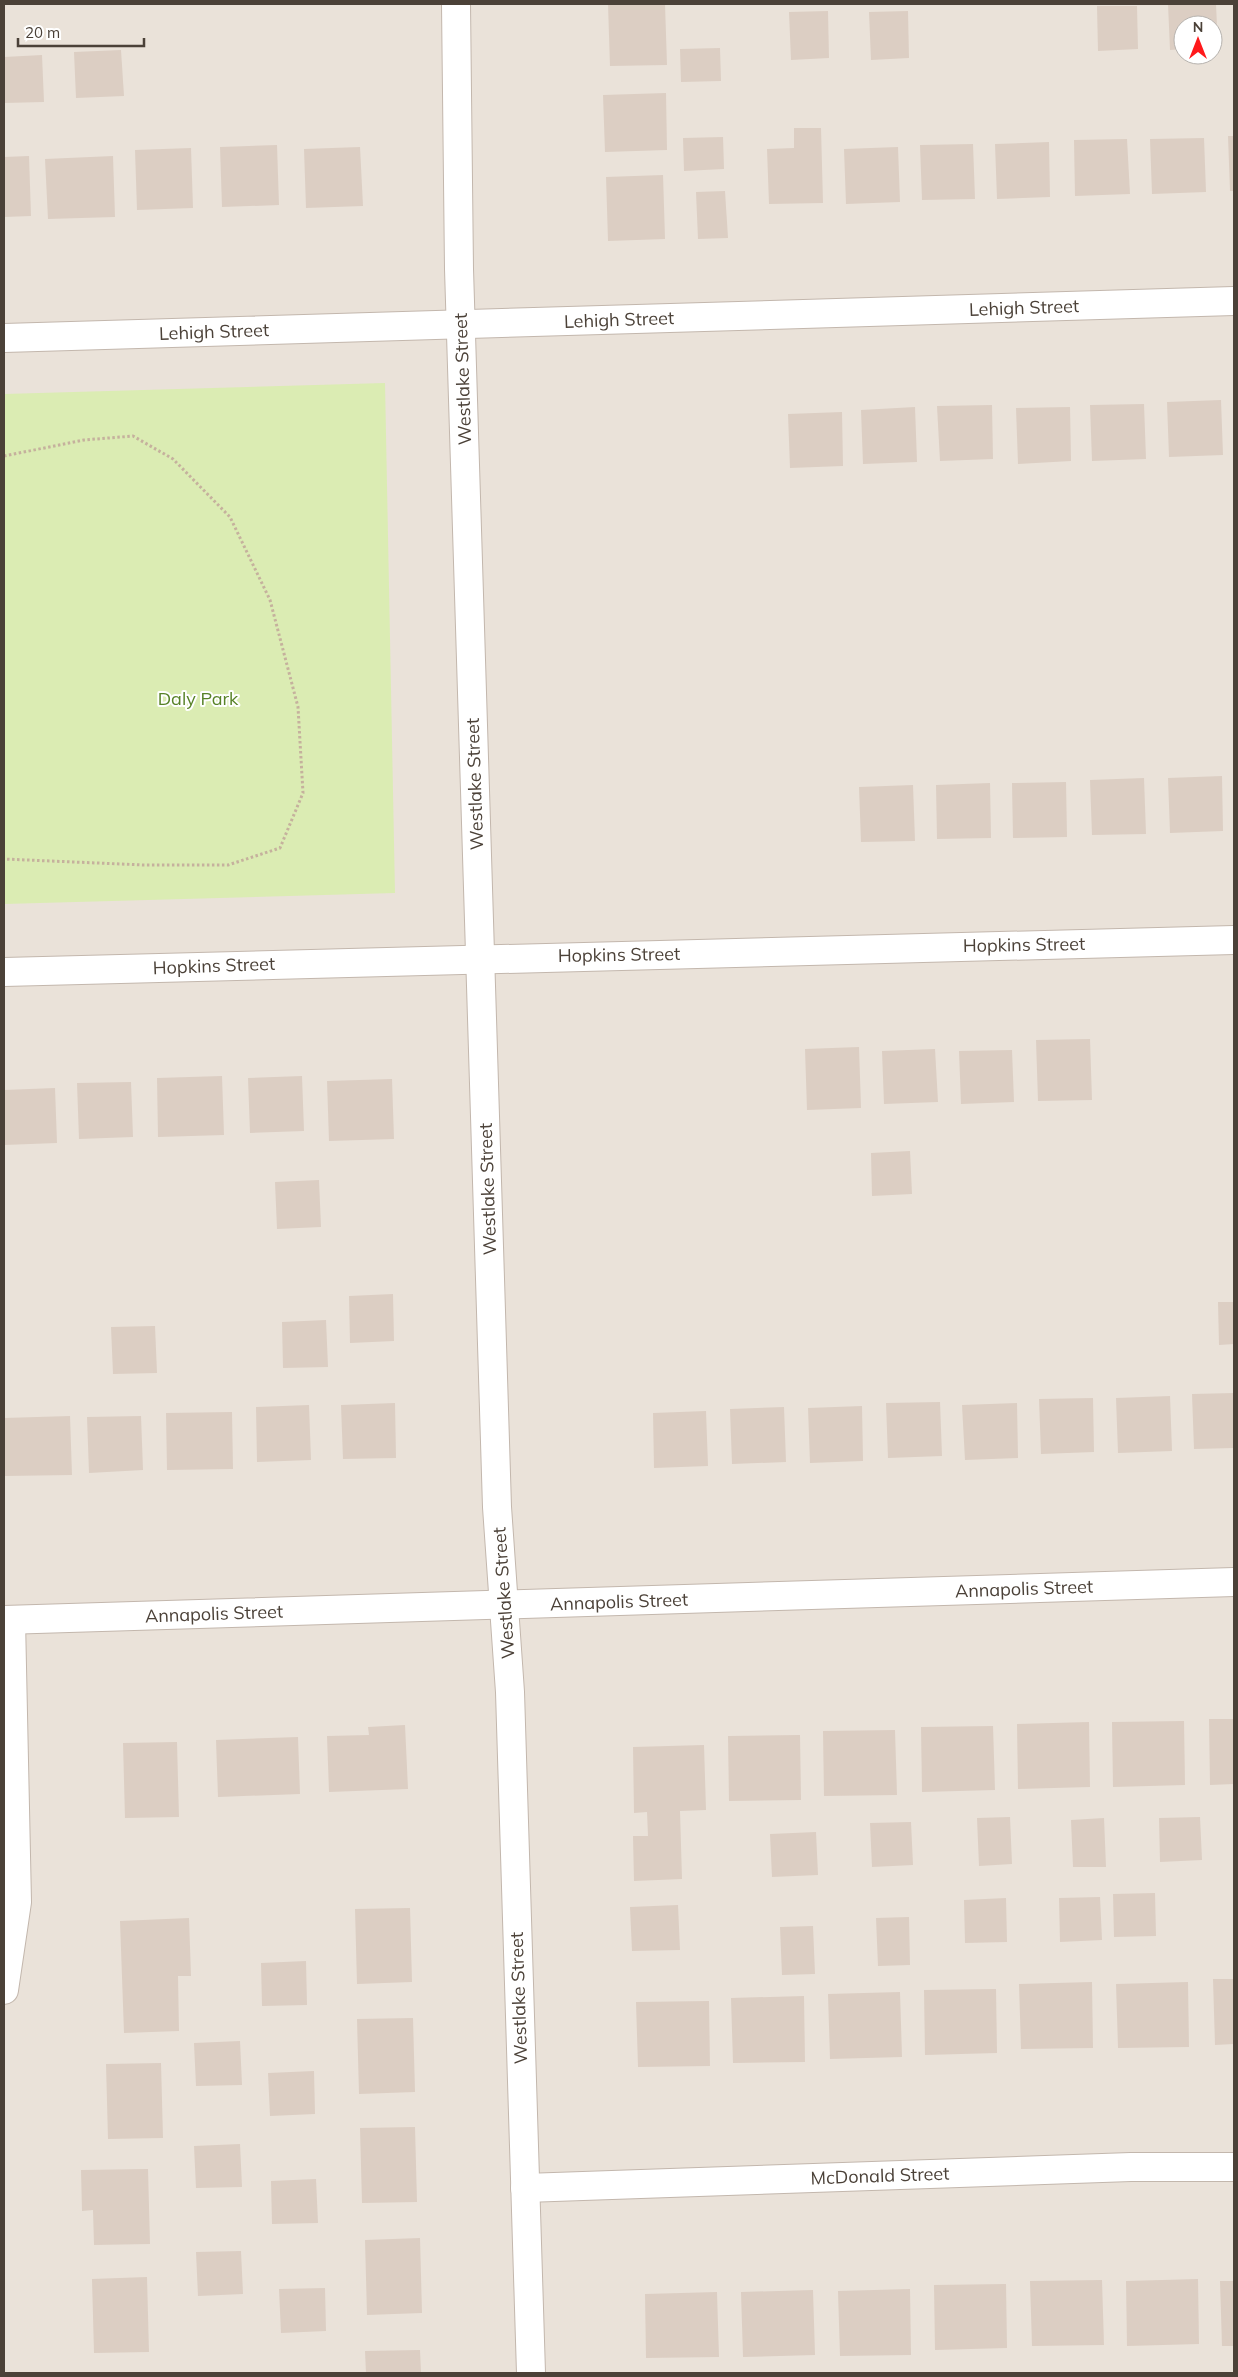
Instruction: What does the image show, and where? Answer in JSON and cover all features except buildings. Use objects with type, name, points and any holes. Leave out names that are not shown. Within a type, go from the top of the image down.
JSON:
[{"type":"street","name":"Westlake Street","points":[[456,4],[461,325],[497,1507],[510,1692],[531,2373]]},
{"type":"street","name":"Lehigh Street","points":[[4,338],[1234,301]]},
{"type":"street","name":"Hopkins Street","points":[[4,972],[1234,940]]},
{"type":"street","name":"Annapolis Street","points":[[7,1620],[1234,1582]]},
{"type":"street","points":[[4,1990],[17,1902],[7,1620]]},
{"type":"street","name":"McDonald Street","points":[[525,2188],[1131,2167],[1234,2167]]},
{"type":"path","points":[[4,456],[84,440],[133,436],[172,459],[230,517],[272,608],[298,707],[303,793],[280,848],[228,865],[144,865],[4,859]]},
{"type":"shaded area","points":[[4,4],[1234,4],[1234,2373],[4,2373]]},
{"type":"green space","name":"Daly Park","points":[[385,383],[395,893],[4,904],[4,394]]}]
